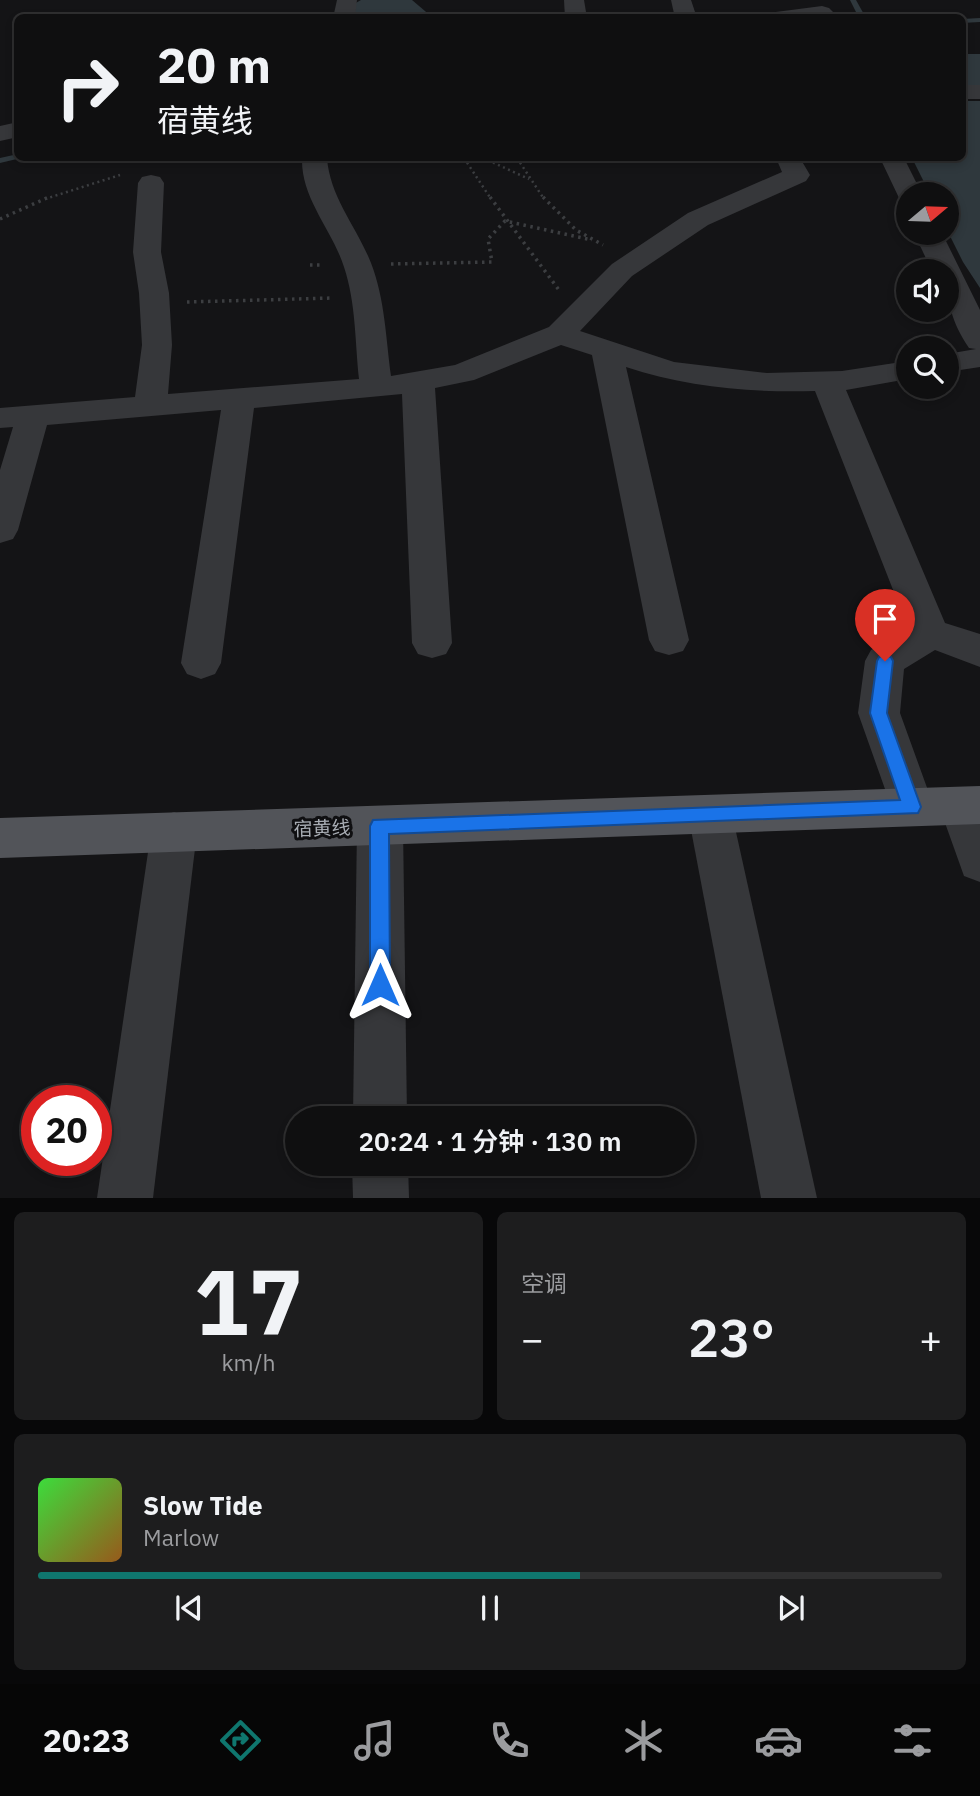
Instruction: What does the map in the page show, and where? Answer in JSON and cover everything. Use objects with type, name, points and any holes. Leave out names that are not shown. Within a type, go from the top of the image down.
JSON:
[{"type":"main road","name":"宿黄线","points":[[0,838],[970,806]]},
{"type":"street","points":[[314,161],[314,175],[358,265],[365,297],[376,388]]},
{"type":"street","points":[[0,530],[17,417],[376,388],[463,373],[569,325],[622,270],[698,219],[797,175],[790,161]]},
{"type":"street","points":[[893,161],[903,182]]},
{"type":"street","points":[[150,407],[157,345],[155,302],[147,252],[154,174]]},
{"type":"street","points":[[959,297],[977,331]]},
{"type":"street","points":[[569,325],[607,352],[670,371],[768,383],[827,382],[896,372]]},
{"type":"street","points":[[607,352],[669,640]]},
{"type":"street","points":[[959,361],[980,358]]},
{"type":"street","points":[[418,381],[432,643]]},
{"type":"street","points":[[827,382],[930,634]]},
{"type":"street","points":[[201,663],[239,400]]},
{"type":"street","points":[[912,807],[879,713],[880,684],[885,661],[930,634],[965,644],[980,652]]},
{"type":"street","points":[[970,806],[980,862]]},
{"type":"street","points":[[710,814],[789,1198]]},
{"type":"street","points":[[380,826],[380,1106]]},
{"type":"street","points":[[125,1198],[174,832]]},
{"type":"street","points":[[380,1176],[381,1198]]},
{"type":"path","points":[[154,174],[176,161]]},
{"type":"path","points":[[466,161],[569,325]]},
{"type":"path","points":[[489,161],[530,180]]},
{"type":"path","points":[[519,161],[549,205],[574,229],[592,240]]},
{"type":"path","points":[[0,219],[55,195],[122,174]]},
{"type":"path","points":[[310,265],[492,262],[488,239],[505,221]]},
{"type":"path","points":[[505,221],[592,240],[640,258]]},
{"type":"path","points":[[155,302],[365,297]]},
{"type":"shaded area","points":[[361,0],[412,0],[428,14],[353,14],[354,4]]},
{"type":"shaded area","points":[[966,54],[980,54],[980,86],[966,85]]},
{"type":"shaded area","points":[[966,101],[980,101],[980,288],[954,245],[959,245],[959,182],[924,182],[914,161],[966,161]]},
{"type":"waterway","points":[[853,0],[861,14]]},
{"type":"waterway","points":[[966,21],[980,20]]},
{"type":"waterway","points":[[0,161],[14,157]]},
{"type":"route","points":[[380,985],[380,826],[912,807],[879,713],[880,684],[885,661]]}]
